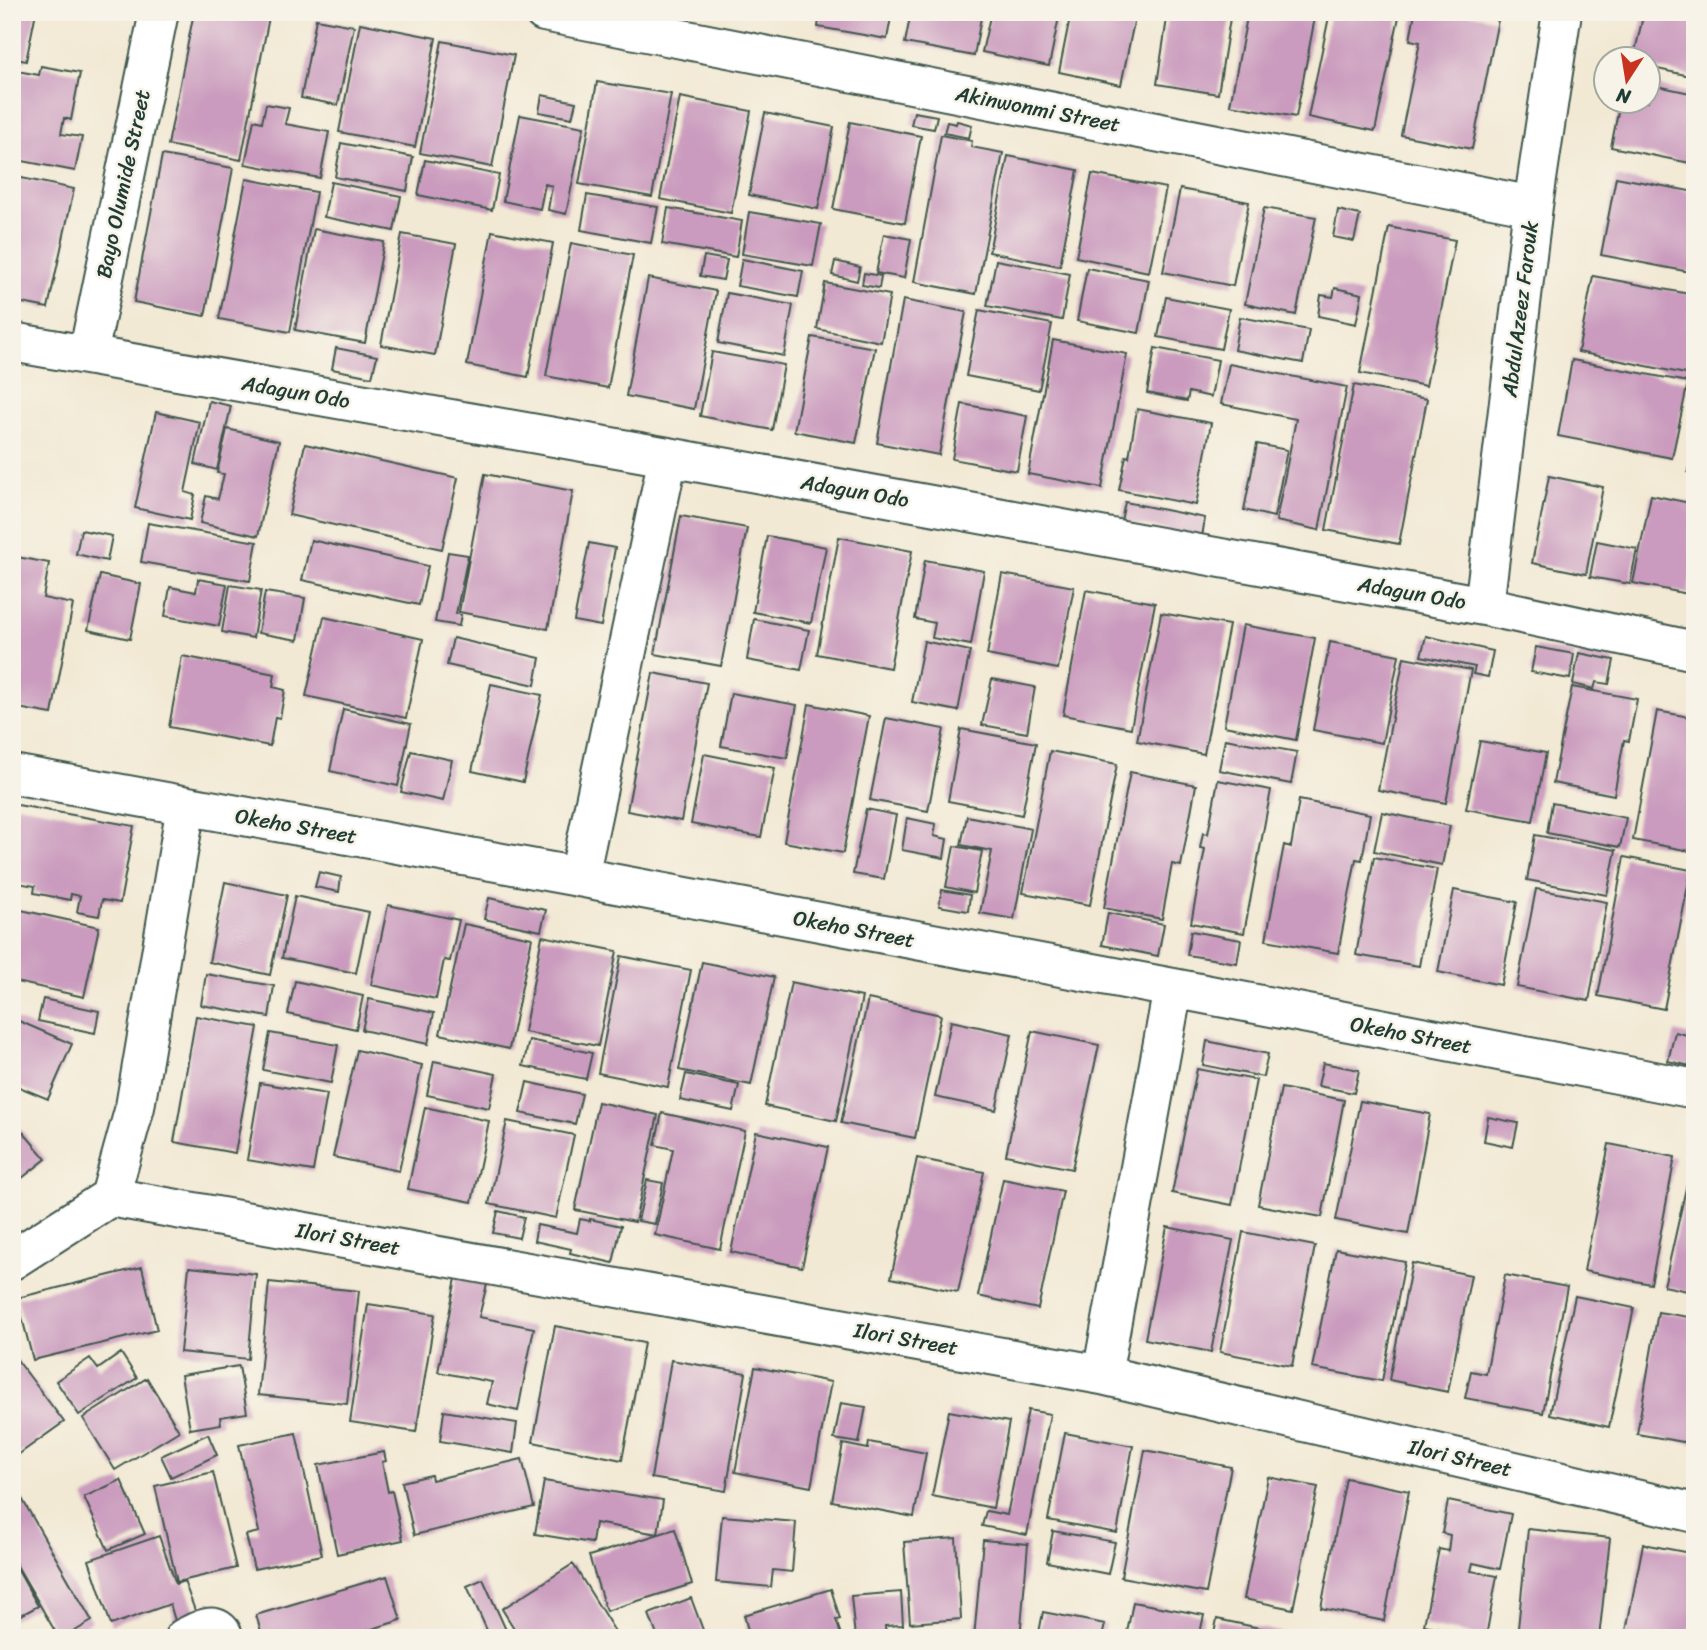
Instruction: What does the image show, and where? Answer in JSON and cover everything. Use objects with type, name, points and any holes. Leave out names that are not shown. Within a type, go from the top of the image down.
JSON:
[{"type":"street","name":"Bayo Olumide Street","points":[[88,355],[159,12]]},
{"type":"street","name":"Akinwonmi Street","points":[[544,12],[1533,206]]},
{"type":"street","name":"AbdulAzeez Farouk","points":[[1484,606],[1533,206],[1562,12]]},
{"type":"street","name":"Adagun Odo","points":[[12,342],[668,457],[1484,606],[1695,651]]},
{"type":"street","points":[[579,877],[668,457]]},
{"type":"street","name":"Okeho Street","points":[[12,774],[579,877],[1695,1089]]},
{"type":"street","points":[[12,1260],[110,1197],[135,1107],[186,806]]},
{"type":"street","points":[[1102,1375],[1173,989]]},
{"type":"street","name":"Ilori Street","points":[[110,1197],[1102,1375],[1695,1513]]},
{"type":"street","points":[[184,1638],[207,1628],[217,1628],[224,1638]]},
{"type":"building","points":[[12,12],[36,12],[26,61],[12,58]]},
{"type":"building","points":[[194,12],[270,12],[241,160],[168,145]]},
{"type":"building","points":[[820,12],[892,12],[887,39],[818,27]]},
{"type":"building","points":[[911,12],[982,12],[974,56],[905,43]]},
{"type":"building","points":[[991,12],[1060,12],[1049,66],[982,52]]},
{"type":"building","points":[[1071,12],[1136,12],[1121,85],[1059,72]]},
{"type":"building","points":[[1168,12],[1231,12],[1218,94],[1157,84]]},
{"type":"building","points":[[1248,12],[1316,12],[1296,117],[1230,105]]},
{"type":"building","points":[[1330,12],[1400,12],[1375,131],[1308,117]]},
{"type":"building","points":[[1415,12],[1462,12],[1498,20],[1472,149],[1401,135],[1420,42],[1410,40]]},
{"type":"building","points":[[1644,12],[1695,12],[1695,77],[1662,70],[1662,46],[1636,46]]},
{"type":"building","points":[[316,19],[354,26],[338,105],[301,98]]},
{"type":"building","points":[[360,23],[436,38],[415,147],[339,132]]},
{"type":"building","points":[[442,41],[514,55],[492,167],[420,153]]},
{"type":"building","points":[[41,66],[80,73],[71,120],[64,118],[61,134],[82,137],[75,171],[12,159],[12,70],[39,75]]},
{"type":"building","points":[[597,82],[671,94],[652,197],[579,184]]},
{"type":"building","points":[[1662,87],[1695,94],[1695,164],[1611,147],[1617,116],[1662,116]]},
{"type":"building","points":[[542,95],[576,102],[572,118],[539,112]]},
{"type":"building","points":[[680,97],[751,111],[731,213],[660,199]]},
{"type":"building","points":[[266,104],[289,108],[285,124],[329,132],[320,178],[245,164],[254,120],[262,122]]},
{"type":"building","points":[[914,112],[937,116],[934,129],[911,125]]},
{"type":"building","points":[[765,113],[834,127],[818,209],[749,195]]},
{"type":"building","points":[[520,115],[584,127],[566,214],[548,210],[552,186],[545,184],[540,209],[503,201]]},
{"type":"building","points":[[957,121],[972,125],[969,138],[944,133],[947,122],[956,124]]},
{"type":"building","points":[[850,122],[921,136],[905,223],[833,209]]},
{"type":"building","points":[[941,135],[972,141],[971,147],[1003,153],[976,294],[914,282]]},
{"type":"building","points":[[341,143],[413,157],[407,191],[335,177]]},
{"type":"building","points":[[162,155],[233,168],[205,316],[134,302]]},
{"type":"building","points":[[1008,156],[1078,170],[1060,266],[989,252]]},
{"type":"building","points":[[425,160],[499,175],[492,210],[418,195]]},
{"type":"building","points":[[1092,174],[1166,188],[1149,272],[1076,257]]},
{"type":"building","points":[[12,176],[74,189],[48,308],[12,301]]},
{"type":"building","points":[[1616,177],[1695,192],[1695,273],[1601,255]]},
{"type":"building","points":[[246,179],[316,192],[290,332],[219,319]]},
{"type":"building","points":[[331,182],[401,196],[394,231],[324,217]]},
{"type":"building","points":[[1180,189],[1249,202],[1233,286],[1163,272]]},
{"type":"building","points":[[587,195],[658,207],[651,243],[581,230]]},
{"type":"building","points":[[668,208],[742,221],[736,257],[662,244]]},
{"type":"building","points":[[1264,208],[1316,217],[1296,315],[1245,304]]},
{"type":"building","points":[[1338,210],[1360,215],[1354,241],[1333,237]]},
{"type":"building","points":[[749,212],[821,224],[813,266],[742,254]]},
{"type":"building","points":[[1389,227],[1455,240],[1426,386],[1360,373]]},
{"type":"building","points":[[314,229],[384,242],[365,343],[295,330]]},
{"type":"building","points":[[492,231],[553,243],[528,377],[467,365]]},
{"type":"building","points":[[402,234],[456,244],[435,355],[381,345]]},
{"type":"building","points":[[884,234],[911,239],[904,278],[876,273]]},
{"type":"building","points":[[571,243],[633,255],[608,388],[546,376]]},
{"type":"building","points":[[704,256],[727,260],[723,280],[700,276]]},
{"type":"building","points":[[742,259],[803,271],[798,297],[737,286]]},
{"type":"building","points":[[996,260],[1070,274],[1062,320],[987,306]]},
{"type":"building","points":[[835,261],[860,267],[857,281],[832,275]]},
{"type":"building","points":[[1087,268],[1149,280],[1139,333],[1077,321]]},
{"type":"building","points":[[864,273],[881,276],[879,288],[862,285]]},
{"type":"building","points":[[1593,276],[1695,295],[1695,376],[1578,352]]},
{"type":"building","points":[[648,278],[716,291],[694,409],[626,396]]},
{"type":"building","points":[[825,283],[890,295],[881,342],[817,329]]},
{"type":"building","points":[[1335,288],[1362,294],[1356,324],[1318,316],[1321,295],[1333,297]]},
{"type":"building","points":[[727,293],[793,305],[784,356],[718,343]]},
{"type":"building","points":[[1166,297],[1229,309],[1221,349],[1158,337]]},
{"type":"building","points":[[903,300],[966,312],[939,455],[877,443]]},
{"type":"building","points":[[979,310],[1052,324],[1039,390],[966,376]]},
{"type":"building","points":[[1240,317],[1309,330],[1303,363],[1234,350]]},
{"type":"building","points":[[812,337],[875,348],[856,443],[794,431]]},
{"type":"building","points":[[1053,340],[1127,354],[1102,488],[1028,474]]},
{"type":"building","points":[[336,348],[377,356],[372,377],[332,369]]},
{"type":"building","points":[[1155,348],[1218,360],[1211,397],[1189,392],[1187,401],[1147,393]]},
{"type":"building","points":[[712,352],[784,365],[772,430],[700,416]]},
{"type":"building","points":[[1572,360],[1688,382],[1672,458],[1558,436]]},
{"type":"building","points":[[1229,364],[1347,387],[1319,530],[1276,521],[1296,419],[1221,404]]},
{"type":"building","points":[[1354,385],[1427,399],[1399,544],[1326,530]]},
{"type":"building","points":[[209,401],[231,406],[217,470],[195,464]]},
{"type":"building","points":[[962,404],[1027,416],[1017,471],[952,459]]},
{"type":"building","points":[[1137,409],[1211,423],[1196,505],[1119,490],[1126,456],[1129,457]]},
{"type":"building","points":[[156,412],[200,422],[185,492],[195,495],[190,520],[135,508]]},
{"type":"building","points":[[227,429],[279,441],[258,536],[200,523],[206,496],[218,499],[224,474],[217,473]]},
{"type":"building","points":[[305,444],[458,478],[442,549],[289,515]]},
{"type":"building","points":[[1257,444],[1287,450],[1274,517],[1244,510]]},
{"type":"building","points":[[1695,444],[1695,473],[1688,472]]},
{"type":"building","points":[[485,474],[573,491],[548,629],[459,612]]},
{"type":"building","points":[[1549,476],[1603,487],[1586,574],[1532,563]]},
{"type":"building","points":[[1651,495],[1695,504],[1695,559],[1688,594],[1633,583]]},
{"type":"building","points":[[1125,502],[1205,518],[1202,537],[1121,521]]},
{"type":"building","points":[[681,516],[747,528],[721,666],[655,654]]},
{"type":"building","points":[[148,523],[257,542],[250,581],[141,562]]},
{"type":"building","points":[[81,530],[112,536],[107,561],[76,554]]},
{"type":"building","points":[[767,536],[826,547],[811,623],[753,612]]},
{"type":"building","points":[[839,537],[912,551],[890,668],[817,654]]},
{"type":"building","points":[[311,540],[428,566],[419,605],[302,580]]},
{"type":"building","points":[[1597,541],[1637,549],[1630,584],[1590,577]]},
{"type":"building","points":[[589,543],[615,548],[601,626],[574,621]]},
{"type":"building","points":[[448,552],[468,555],[456,614],[461,615],[459,626],[435,622]]},
{"type":"building","points":[[12,556],[49,563],[43,598],[73,604],[52,714],[12,707]]},
{"type":"building","points":[[925,560],[984,571],[971,645],[932,638],[935,623],[915,619]]},
{"type":"building","points":[[1002,574],[1074,587],[1058,669],[987,655]]},
{"type":"building","points":[[100,575],[141,584],[130,639],[88,630]]},
{"type":"building","points":[[198,579],[227,584],[219,626],[165,616],[170,587],[196,592]]},
{"type":"building","points":[[230,585],[261,590],[253,638],[222,632]]},
{"type":"building","points":[[1086,590],[1155,603],[1131,728],[1063,715]]},
{"type":"building","points":[[265,592],[305,598],[298,640],[258,633]]},
{"type":"building","points":[[1161,613],[1229,625],[1204,754],[1137,741]]},
{"type":"building","points":[[324,617],[423,639],[406,718],[306,696]]},
{"type":"building","points":[[754,619],[809,630],[801,670],[747,660]]},
{"type":"building","points":[[1243,625],[1315,638],[1296,740],[1224,726]]},
{"type":"building","points":[[1426,636],[1493,651],[1488,677],[1473,674],[1475,667],[1421,656]]},
{"type":"building","points":[[453,638],[540,658],[535,685],[447,665]]},
{"type":"building","points":[[924,641],[970,651],[958,711],[912,702]]},
{"type":"building","points":[[1330,642],[1399,655],[1382,743],[1313,730]]},
{"type":"building","points":[[1536,647],[1574,654],[1570,679],[1531,672]]},
{"type":"building","points":[[1579,653],[1614,660],[1609,684],[1596,682],[1594,689],[1573,684]]},
{"type":"building","points":[[182,656],[275,674],[273,687],[285,690],[280,718],[275,717],[270,746],[169,727]]},
{"type":"building","points":[[1404,657],[1471,670],[1446,803],[1378,790]]},
{"type":"building","points":[[653,673],[707,683],[681,821],[627,811]]},
{"type":"building","points":[[992,679],[1035,687],[1027,733],[982,725]]},
{"type":"building","points":[[491,684],[542,695],[523,782],[472,771]]},
{"type":"building","points":[[1572,687],[1637,699],[1629,741],[1624,740],[1614,795],[1553,783]]},
{"type":"building","points":[[731,693],[797,705],[787,758],[721,746]]},
{"type":"building","points":[[809,704],[869,716],[843,853],[784,842]]},
{"type":"building","points":[[343,709],[411,724],[398,786],[330,771]]},
{"type":"building","points":[[1657,711],[1695,718],[1695,852],[1633,840]]},
{"type":"building","points":[[886,718],[944,729],[928,811],[870,800]]},
{"type":"building","points":[[961,729],[1036,743],[1022,815],[948,801]]},
{"type":"building","points":[[1225,739],[1297,752],[1291,784],[1219,770]]},
{"type":"building","points":[[1480,741],[1546,753],[1533,821],[1466,809]]},
{"type":"building","points":[[411,751],[452,760],[443,801],[401,792]]},
{"type":"building","points":[[1050,751],[1117,764],[1090,905],[1023,893]]},
{"type":"building","points":[[704,754],[775,768],[761,837],[691,824]]},
{"type":"building","points":[[1130,772],[1196,785],[1181,866],[1172,864],[1162,919],[1104,908]]},
{"type":"building","points":[[1218,780],[1271,790],[1244,933],[1191,923],[1205,849],[1200,848],[1203,833],[1208,834]]},
{"type":"building","points":[[1299,800],[1370,814],[1362,860],[1356,859],[1338,953],[1266,940],[1284,845],[1291,847]]},
{"type":"building","points":[[1552,803],[1626,818],[1620,847],[1547,833]]},
{"type":"building","points":[[12,804],[134,826],[120,903],[102,900],[99,916],[77,912],[80,896],[71,894],[70,900],[34,893],[35,886],[12,882]]},
{"type":"building","points":[[866,809],[896,815],[884,879],[853,874]]},
{"type":"building","points":[[1382,812],[1450,826],[1442,865],[1374,851]]},
{"type":"building","points":[[967,816],[1031,829],[1014,919],[980,913],[992,851],[961,845]]},
{"type":"building","points":[[907,818],[936,824],[934,836],[947,839],[944,858],[902,850]]},
{"type":"building","points":[[1535,835],[1616,850],[1607,895],[1527,880]]},
{"type":"building","points":[[954,846],[982,851],[974,893],[946,887]]},
{"type":"building","points":[[1374,857],[1437,869],[1419,966],[1356,955]]},
{"type":"building","points":[[1624,857],[1691,870],[1664,1009],[1598,996]]},
{"type":"building","points":[[319,872],[341,877],[339,892],[315,887]]},
{"type":"building","points":[[225,882],[287,895],[270,975],[209,962]]},
{"type":"building","points":[[1536,889],[1607,902],[1589,1001],[1517,987]]},
{"type":"building","points":[[942,890],[970,895],[968,911],[939,906]]},
{"type":"building","points":[[1454,890],[1517,902],[1501,985],[1438,972]]},
{"type":"building","points":[[295,896],[369,912],[356,973],[282,958]]},
{"type":"building","points":[[489,898],[546,910],[541,931],[484,919]]},
{"type":"building","points":[[388,905],[459,920],[450,961],[444,960],[436,999],[371,985]]},
{"type":"building","points":[[12,908],[99,927],[84,997],[12,981]]},
{"type":"building","points":[[1108,913],[1164,924],[1158,956],[1102,945]]},
{"type":"building","points":[[464,924],[532,938],[509,1049],[440,1034]]},
{"type":"building","points":[[1191,931],[1241,940],[1237,963],[1187,955]]},
{"type":"building","points":[[542,936],[617,951],[598,1046],[524,1032]]},
{"type":"building","points":[[621,956],[691,970],[668,1087],[598,1073]]},
{"type":"building","points":[[702,962],[774,977],[751,1085],[679,1070]]},
{"type":"building","points":[[206,974],[274,986],[269,1017],[201,1005]]},
{"type":"building","points":[[295,981],[363,996],[356,1029],[288,1014]]},
{"type":"building","points":[[791,982],[862,997],[836,1121],[765,1106]]},
{"type":"building","points":[[43,999],[99,1011],[95,1033],[38,1021]]},
{"type":"building","points":[[369,999],[434,1013],[428,1044],[362,1030]]},
{"type":"building","points":[[868,999],[941,1015],[915,1138],[841,1123]]},
{"type":"building","points":[[196,1016],[258,1027],[235,1153],[174,1142]]},
{"type":"building","points":[[12,1018],[72,1044],[48,1099],[12,1084]]},
{"type":"building","points":[[951,1021],[1012,1034],[996,1110],[935,1097]]},
{"type":"building","points":[[1032,1031],[1099,1045],[1072,1169],[1006,1155]]},
{"type":"building","points":[[1675,1032],[1695,1037],[1695,1067],[1668,1061]]},
{"type":"building","points":[[270,1033],[338,1045],[331,1083],[263,1070]]},
{"type":"building","points":[[529,1040],[592,1053],[586,1079],[523,1066]]},
{"type":"building","points":[[1207,1041],[1268,1054],[1263,1077],[1203,1065]]},
{"type":"building","points":[[357,1050],[422,1065],[399,1171],[333,1157]]},
{"type":"building","points":[[434,1061],[496,1074],[489,1108],[427,1095]]},
{"type":"building","points":[[1323,1063],[1359,1070],[1354,1093],[1318,1086]]},
{"type":"building","points":[[1197,1069],[1256,1080],[1232,1205],[1172,1193]]},
{"type":"building","points":[[686,1074],[739,1085],[733,1111],[680,1100]]},
{"type":"building","points":[[527,1082],[582,1094],[575,1124],[520,1113]]},
{"type":"building","points":[[260,1083],[327,1094],[313,1171],[247,1160]]},
{"type":"building","points":[[1281,1088],[1344,1100],[1322,1217],[1258,1205]]},
{"type":"building","points":[[1360,1101],[1430,1114],[1408,1234],[1336,1220]]},
{"type":"building","points":[[598,1102],[658,1115],[635,1222],[575,1210]]},
{"type":"building","points":[[425,1107],[489,1121],[472,1202],[408,1189]]},
{"type":"building","points":[[662,1113],[745,1131],[720,1249],[655,1235],[673,1149],[655,1145]]},
{"type":"building","points":[[1488,1117],[1518,1123],[1513,1147],[1484,1141]]},
{"type":"building","points":[[12,1119],[46,1159],[12,1186]]},
{"type":"building","points":[[507,1121],[574,1135],[556,1218],[489,1204]]},
{"type":"building","points":[[756,1132],[828,1147],[802,1267],[731,1252]]},
{"type":"building","points":[[1609,1144],[1675,1157],[1651,1284],[1584,1271]]},
{"type":"building","points":[[917,1158],[984,1172],[958,1292],[891,1278]]},
{"type":"building","points":[[1691,1166],[1695,1167],[1695,1279],[1692,1292],[1664,1286]]},
{"type":"building","points":[[1003,1179],[1063,1191],[1038,1309],[978,1296]]},
{"type":"building","points":[[647,1180],[663,1183],[655,1224],[638,1221]]},
{"type":"building","points":[[498,1211],[524,1217],[519,1238],[493,1233]]},
{"type":"building","points":[[580,1219],[621,1226],[613,1263],[570,1253],[571,1249],[534,1241],[537,1225],[577,1233]]},
{"type":"building","points":[[1167,1227],[1233,1240],[1211,1352],[1145,1339]]},
{"type":"building","points":[[1243,1232],[1315,1246],[1292,1366],[1220,1352]]},
{"type":"building","points":[[1336,1249],[1405,1262],[1382,1381],[1312,1368]]},
{"type":"building","points":[[1412,1263],[1471,1275],[1448,1392],[1389,1380]]},
{"type":"building","points":[[142,1267],[157,1330],[33,1360],[17,1298]]},
{"type":"building","points":[[189,1267],[256,1274],[248,1359],[180,1352]]},
{"type":"building","points":[[1505,1275],[1567,1287],[1543,1413],[1465,1398],[1471,1371],[1486,1374]]},
{"type":"building","points":[[456,1278],[487,1284],[479,1317],[534,1328],[518,1411],[487,1404],[492,1382],[438,1372]]},
{"type":"building","points":[[269,1282],[359,1291],[347,1404],[258,1395]]},
{"type":"building","points":[[1575,1296],[1634,1308],[1609,1427],[1550,1414]]},
{"type":"building","points":[[368,1304],[435,1314],[416,1432],[350,1422]]},
{"type":"building","points":[[1658,1312],[1695,1318],[1695,1444],[1637,1434]]},
{"type":"building","points":[[555,1326],[644,1343],[622,1460],[533,1442]]},
{"type":"building","points":[[12,1353],[64,1422],[12,1459]]},
{"type":"building","points":[[121,1353],[137,1378],[79,1415],[56,1381],[90,1358],[98,1369]]},
{"type":"building","points":[[671,1360],[746,1373],[726,1491],[651,1478]]},
{"type":"building","points":[[239,1366],[247,1413],[220,1417],[221,1424],[190,1429],[181,1375]]},
{"type":"building","points":[[755,1367],[831,1382],[811,1487],[735,1472]]},
{"type":"building","points":[[147,1378],[179,1431],[115,1470],[83,1418]]},
{"type":"building","points":[[841,1403],[866,1407],[859,1443],[834,1439]]},
{"type":"building","points":[[1028,1410],[1050,1414],[1027,1535],[982,1526],[986,1511],[1007,1515]]},
{"type":"building","points":[[444,1411],[517,1423],[513,1453],[440,1441]]},
{"type":"building","points":[[949,1411],[1009,1422],[993,1508],[932,1496]]},
{"type":"building","points":[[296,1433],[322,1555],[254,1569],[246,1535],[259,1532],[239,1445]]},
{"type":"building","points":[[1065,1433],[1133,1446],[1117,1533],[1048,1520]]},
{"type":"building","points":[[208,1434],[217,1455],[171,1477],[161,1456]]},
{"type":"building","points":[[869,1442],[926,1453],[914,1517],[832,1501],[843,1444],[868,1449]]},
{"type":"building","points":[[1145,1450],[1231,1467],[1206,1593],[1121,1577]]},
{"type":"building","points":[[384,1452],[386,1461],[382,1462],[388,1492],[392,1491],[403,1540],[337,1554],[318,1465]]},
{"type":"building","points":[[522,1459],[534,1507],[414,1535],[402,1482],[431,1475],[432,1480]]},
{"type":"building","points":[[213,1472],[236,1568],[177,1582],[155,1486]]},
{"type":"building","points":[[1268,1477],[1318,1487],[1293,1609],[1244,1599]]},
{"type":"building","points":[[1346,1478],[1409,1491],[1384,1621],[1321,1608]]},
{"type":"building","points":[[121,1480],[145,1534],[108,1550],[84,1497]]},
{"type":"building","points":[[544,1481],[663,1500],[658,1534],[595,1523],[592,1543],[535,1534]]},
{"type":"building","points":[[21,1497],[92,1621],[63,1638],[59,1638],[12,1557],[12,1502]]},
{"type":"building","points":[[1448,1501],[1511,1514],[1500,1569],[1473,1563],[1471,1571],[1497,1576],[1486,1637],[1424,1625],[1439,1549],[1448,1551],[1450,1535],[1442,1533]]},
{"type":"building","points":[[722,1516],[796,1522],[792,1572],[773,1570],[771,1587],[716,1582]]},
{"type":"building","points":[[675,1529],[692,1584],[606,1611],[589,1556]]},
{"type":"building","points":[[1528,1529],[1610,1538],[1599,1638],[1517,1638]]},
{"type":"building","points":[[1053,1531],[1115,1542],[1108,1574],[1047,1562]]},
{"type":"building","points":[[159,1536],[176,1584],[184,1581],[197,1616],[176,1624],[170,1604],[111,1625],[89,1560]]},
{"type":"building","points":[[956,1538],[961,1619],[910,1623],[904,1542]]},
{"type":"building","points":[[983,1540],[1028,1544],[1020,1638],[974,1638]]},
{"type":"building","points":[[1643,1544],[1695,1554],[1695,1638],[1625,1636]]},
{"type":"building","points":[[12,1560],[38,1606],[12,1620]]},
{"type":"building","points":[[573,1564],[619,1638],[510,1638],[517,1633],[502,1609]]},
{"type":"building","points":[[387,1576],[401,1620],[343,1638],[263,1638],[256,1615]]},
{"type":"building","points":[[483,1579],[506,1630],[490,1637],[467,1586]]},
{"type":"building","points":[[831,1589],[840,1619],[836,1620],[842,1638],[750,1638],[744,1615]]},
{"type":"building","points":[[901,1592],[903,1625],[885,1626],[886,1638],[855,1638],[851,1596]]},
{"type":"building","points":[[691,1598],[706,1638],[658,1638],[649,1614]]},
{"type":"building","points":[[1133,1602],[1204,1615],[1199,1638],[1126,1638]]},
{"type":"building","points":[[1043,1612],[1105,1624],[1102,1638],[1038,1638]]},
{"type":"building","points":[[1217,1619],[1283,1633],[1282,1638],[1213,1638]]}]
